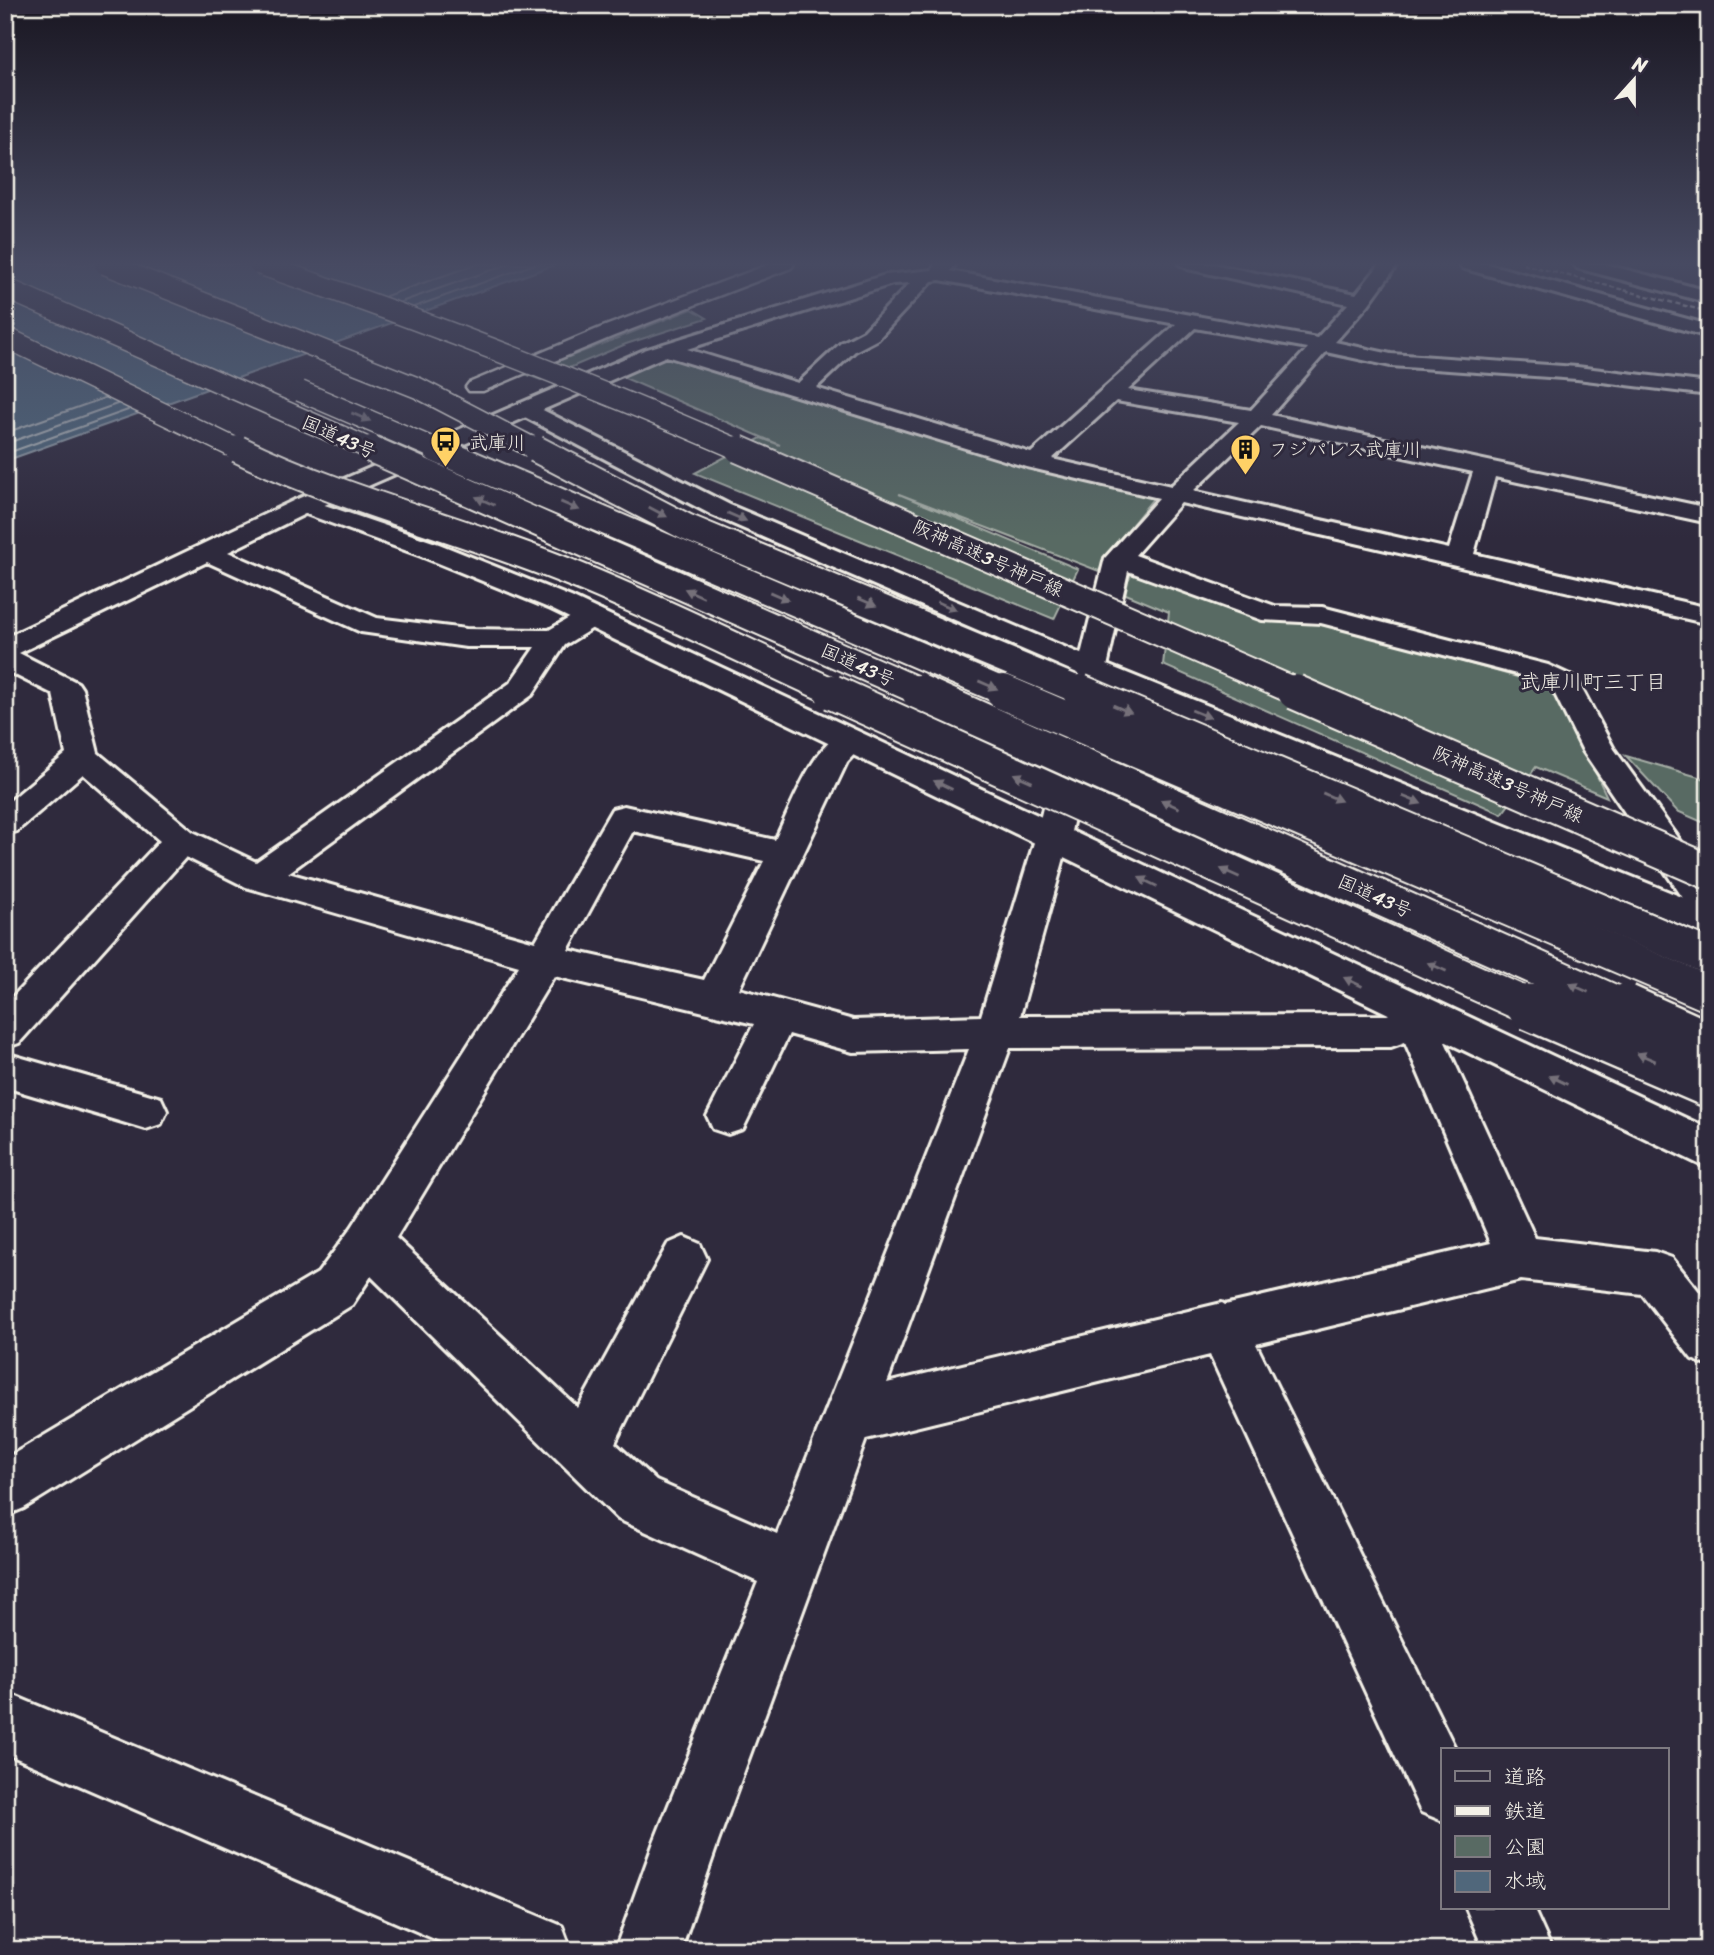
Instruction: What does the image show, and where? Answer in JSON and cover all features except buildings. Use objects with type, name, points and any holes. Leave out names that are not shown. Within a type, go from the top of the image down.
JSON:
[{"type":"main road","points":[[43,355],[258,458],[330,487],[452,528],[572,573],[1455,975],[1709,1084]]},
{"type":"main road","name":"国道43号","points":[[157,355],[853,662],[1709,1045]]},
{"type":"main road","name":"国道43号","points":[[216,355],[1709,993]]},
{"type":"main road","points":[[335,355],[418,388],[686,527],[1472,855],[1709,957]]},
{"type":"main road","name":"阪神高速3号神戸線","points":[[510,355],[634,404],[1709,869]]},
{"type":"main road","name":"阪神高速3号神戸線","points":[[521,355],[634,399],[1709,869]]},
{"type":"main road","points":[[5,649],[304,505],[651,355]]},
{"type":"main road","points":[[685,355],[1035,462],[1709,616]]},
{"type":"main road","points":[[801,391],[839,355]]},
{"type":"main road","points":[[1035,462],[1152,355]]},
{"type":"main road","points":[[648,1950],[790,1567],[996,1032],[1053,836],[1118,558],[1175,495],[1256,418],[1314,355]]},
{"type":"main road","points":[[1369,355],[1391,360],[1577,373],[1709,389]]},
{"type":"main road","points":[[1109,393],[1256,418],[1709,516]]},
{"type":"main road","points":[[527,409],[721,510],[1092,668],[1709,923]]},
{"type":"main road","points":[[1459,559],[1486,468]]},
{"type":"main road","points":[[304,505],[360,523],[561,603],[1709,1150]]},
{"type":"main road","points":[[207,552],[371,625],[466,638],[555,639]]},
{"type":"main road","points":[[1118,558],[1272,614],[1322,615],[1538,671],[1565,684],[1599,751],[1709,908]]},
{"type":"main road","points":[[259,878],[292,851],[522,689],[555,639],[591,617]]},
{"type":"main road","points":[[5,658],[67,689],[83,757],[181,840],[259,878],[544,959],[715,998],[853,1036],[996,1032],[1391,1031],[1424,1016]]},
{"type":"main road","points":[[715,998],[833,757],[850,742]]},
{"type":"main road","points":[[5,823],[83,757]]},
{"type":"main road","points":[[5,1489],[335,1289],[368,1242],[544,959],[624,817],[785,854]]},
{"type":"main road","points":[[5,1032],[181,840]]},
{"type":"main road","points":[[728,1116],[778,1015]]},
{"type":"main road","points":[[1424,1016],[1425,1042],[1521,1258]]},
{"type":"main road","points":[[5,1070],[146,1111]]},
{"type":"main road","points":[[368,1242],[637,1500],[790,1567]]},
{"type":"main road","points":[[848,1418],[1521,1258],[1656,1274],[1709,1342]]},
{"type":"main road","points":[[584,1450],[684,1259]]},
{"type":"main road","points":[[1222,1327],[1441,1786]]},
{"type":"main road","points":[[5,1722],[537,1950]]},
{"type":"main road","points":[[1500,1910],[1519,1950]]},
{"type":"street","points":[[476,387],[552,355]]},
{"type":"green space","points":[[573,355],[599,355],[541,380],[525,374]]},
{"type":"green space","points":[[669,356],[1156,495],[1109,553],[1099,571],[899,494],[1078,569],[1054,619],[695,473],[761,438],[780,445],[620,376]]},
{"type":"green space","points":[[1132,573],[1277,622],[1317,621],[1556,688],[1607,797],[1536,767],[1502,814],[1163,665],[1169,612],[1121,592]]},
{"type":"green space","points":[[1626,756],[1709,780],[1709,825],[1677,811]]},
{"type":"water","points":[[5,355],[301,355],[5,461]]},
{"type":"place","name":"武庫川","points":[[446,469]]},
{"type":"place","name":"フジパレス武庫川","points":[[1246,476]]},
{"type":"district","name":"武庫川町三丁目","points":[[1593,682]]}]
